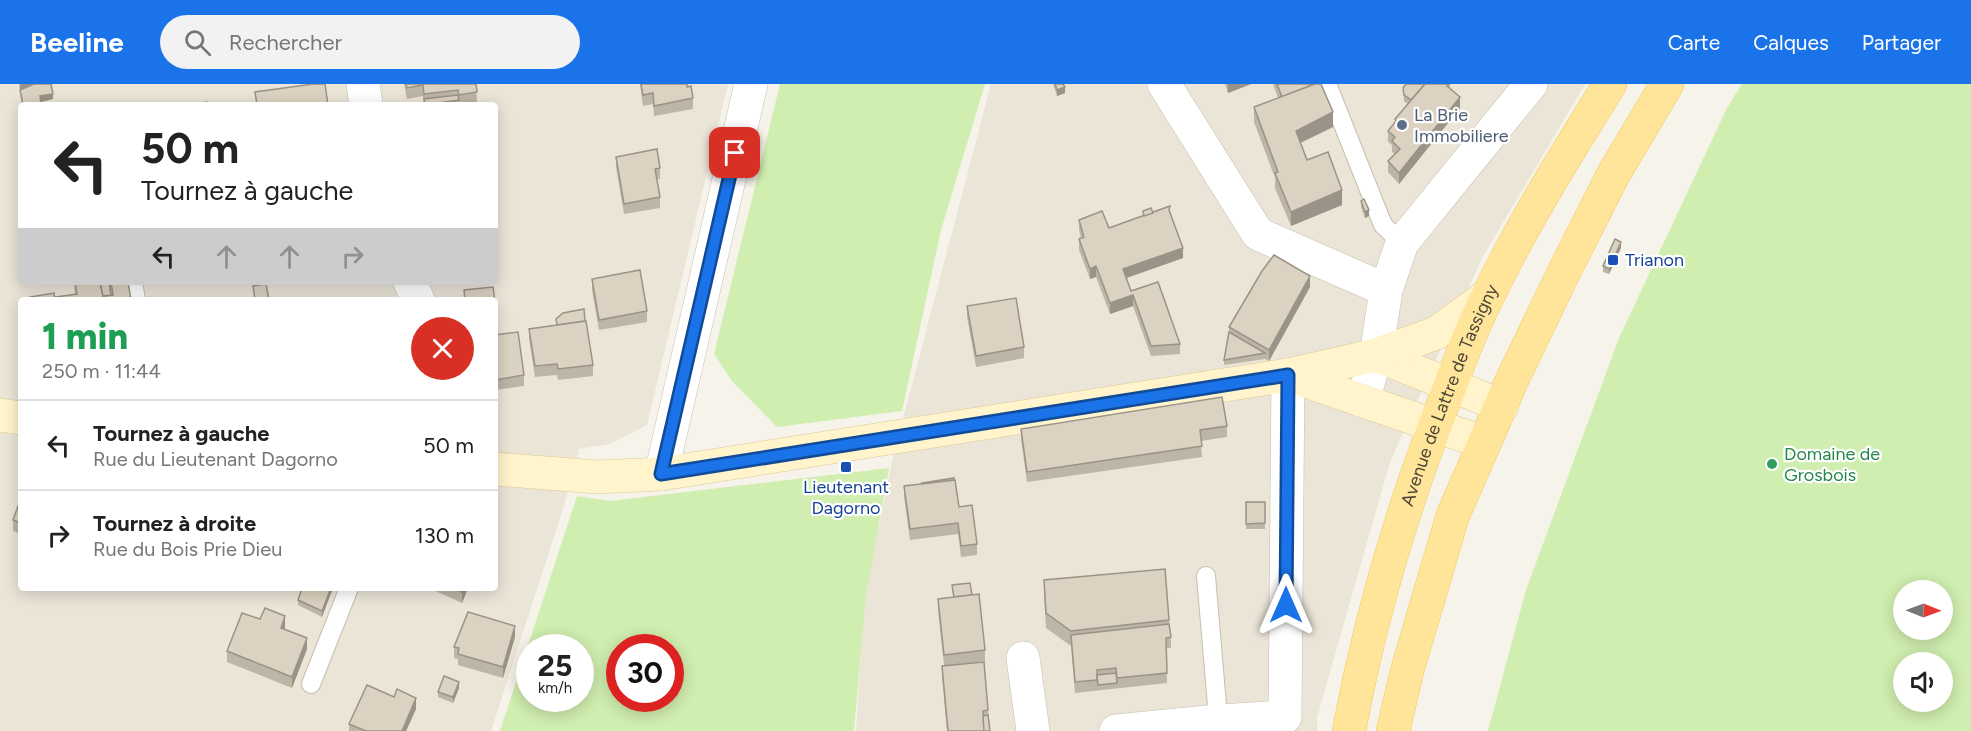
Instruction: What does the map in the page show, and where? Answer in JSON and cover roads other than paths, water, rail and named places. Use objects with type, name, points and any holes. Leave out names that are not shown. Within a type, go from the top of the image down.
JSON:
[{"type":"main road","name":"Avenue de Lattre de Tassigny","points":[[1349,731],[1366,648],[1387,565],[1434,425],[1450,385],[1487,296],[1532,213],[1610,84]]},
{"type":"main road","points":[[1393,731],[1407,671],[1453,515],[1512,380],[1564,272],[1613,175],[1667,84]]},
{"type":"street","points":[[363,84],[366,102]]},
{"type":"street","points":[[661,474],[751,84]]},
{"type":"street","points":[[1164,84],[1258,234],[1386,290]]},
{"type":"street","points":[[1363,401],[1376,356],[1386,290],[1401,243],[1531,84]]},
{"type":"street","points":[[498,469],[597,477],[661,474],[1288,375],[1376,356],[1436,333],[1487,296]]},
{"type":"street","points":[[1376,356],[1502,406]]},
{"type":"street","points":[[1288,375],[1485,443]]},
{"type":"street","points":[[1116,731],[1285,724],[1288,375]]},
{"type":"street","points":[[0,415],[18,418]]},
{"type":"street","points":[[1023,658],[1033,731]]},
{"type":"lane","points":[[1327,84],[1383,225],[1401,243]]},
{"type":"lane","points":[[1206,576],[1218,726]]},
{"type":"lane","points":[[311,684],[348,591]]},
{"type":"place","name":"La Brie Immobiliere","points":[[1402,125]]},
{"type":"place","name":"Trianon","points":[[1613,260]]},
{"type":"place","name":"Domaine de Grosbois","points":[[1772,464]]},
{"type":"place","name":"Lieutenant Dagorno","points":[[846,467]]}]
